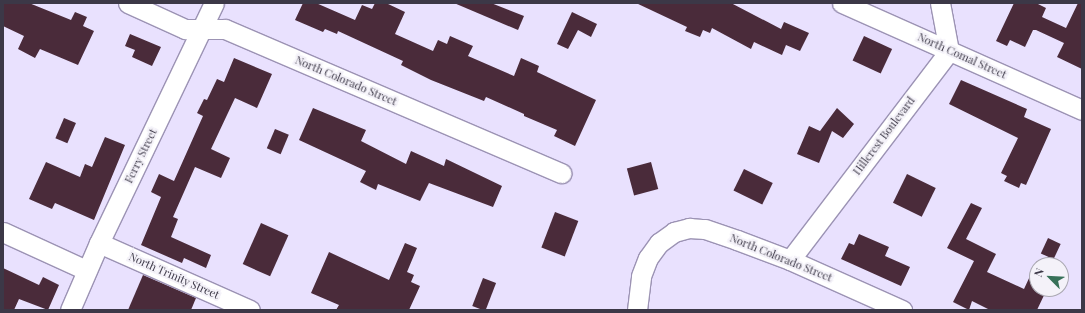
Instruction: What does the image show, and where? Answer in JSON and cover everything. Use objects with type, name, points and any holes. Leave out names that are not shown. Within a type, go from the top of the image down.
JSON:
[{"type":"street","name":"North Colorado Street","points":[[128,3],[185,29],[224,29],[561,173]]},
{"type":"street","name":"Ferry Street","points":[[70,310],[86,270],[214,3]]},
{"type":"street","name":"North Comal Street","points":[[842,3],[1082,110]]},
{"type":"street","points":[[940,3],[949,51]]},
{"type":"street","name":"Hillcrest Boulevard","points":[[790,260],[949,51]]},
{"type":"street","name":"North Colorado Street","points":[[637,310],[641,276],[648,258],[658,243],[681,230],[689,228],[705,229],[790,260],[902,310]]},
{"type":"street","points":[[3,232],[86,270]]},
{"type":"street","name":"North Trinity Street","points":[[99,243],[250,310]]},
{"type":"building","points":[[3,3],[29,3],[71,20],[75,12],[87,17],[83,26],[94,31],[78,65],[40,49],[35,58],[18,49],[24,36],[3,26]]},
{"type":"building","points":[[303,3],[316,3],[355,20],[362,5],[372,9],[375,3],[386,3],[405,12],[395,34],[433,51],[438,40],[447,44],[450,36],[473,46],[468,56],[514,76],[521,58],[539,66],[537,72],[596,100],[575,146],[554,136],[557,130],[524,116],[524,114],[486,97],[484,101],[431,80],[401,65],[403,61],[338,31],[337,34],[325,29],[323,32],[295,20]]},
{"type":"building","points":[[454,3],[491,3],[524,16],[518,30]]},
{"type":"building","points":[[636,3],[731,3],[781,29],[784,22],[809,33],[800,51],[786,45],[782,55],[754,42],[751,49],[712,28],[710,33],[703,30],[700,37],[685,31],[687,27]]},
{"type":"building","points":[[1014,3],[1036,3],[1046,8],[1042,17],[1066,28],[1078,3],[1082,3],[1082,69],[1057,57],[1064,43],[1036,30],[1033,30],[1025,47],[1010,40],[1007,46],[996,41]]},
{"type":"building","points":[[572,12],[597,24],[591,37],[578,30],[568,49],[557,44]]},
{"type":"building","points":[[130,34],[161,47],[152,66],[132,57],[135,50],[125,46]]},
{"type":"building","points":[[864,36],[892,49],[881,74],[853,60]]},
{"type":"building","points":[[234,58],[272,74],[257,108],[235,98],[211,149],[230,158],[221,178],[195,167],[173,217],[178,219],[171,237],[211,255],[206,268],[184,258],[182,263],[141,245],[161,197],[151,192],[159,174],[174,181],[203,116],[197,113],[204,99],[207,100],[217,79],[224,82]]},
{"type":"building","points":[[961,80],[1027,109],[1024,117],[1051,129],[1026,185],[1021,183],[1019,188],[1004,181],[1007,176],[1001,173],[1018,138],[949,104]]},
{"type":"building","points":[[313,108],[366,130],[361,141],[406,164],[411,151],[444,166],[446,159],[502,186],[493,207],[429,183],[420,201],[378,184],[376,190],[360,182],[366,171],[299,140]]},
{"type":"building","points":[[837,108],[854,124],[843,138],[832,131],[819,163],[797,154],[809,126],[820,131]]},
{"type":"building","points":[[64,118],[76,123],[67,143],[55,138]]},
{"type":"building","points":[[275,129],[289,135],[281,154],[267,148]]},
{"type":"building","points":[[105,137],[125,145],[94,220],[55,203],[52,209],[29,199],[46,162],[80,177],[85,164],[92,167]]},
{"type":"building","points":[[651,162],[658,189],[634,196],[627,168]]},
{"type":"building","points":[[744,169],[773,183],[762,205],[733,191]]},
{"type":"building","points":[[907,174],[936,188],[922,217],[893,203]]},
{"type":"building","points":[[971,203],[982,208],[966,239],[996,254],[987,272],[1024,289],[1029,278],[1029,297],[1043,297],[1037,310],[990,310],[972,301],[969,310],[953,302],[974,261],[947,248]]},
{"type":"building","points":[[555,212],[578,221],[565,256],[541,247]]},
{"type":"building","points":[[261,223],[288,235],[270,276],[243,264]]},
{"type":"building","points":[[859,234],[889,247],[885,256],[910,267],[901,286],[841,259],[849,243],[854,245]]},
{"type":"building","points":[[1048,238],[1061,244],[1055,257],[1049,257],[1041,253]]},
{"type":"building","points":[[405,243],[417,248],[407,272],[414,275],[411,282],[420,286],[409,310],[336,310],[339,305],[311,293],[329,252],[389,280]]},
{"type":"building","points":[[3,268],[39,285],[43,277],[59,285],[48,310],[19,299],[14,310],[3,310]]},
{"type":"building","points":[[143,275],[196,298],[191,310],[128,310]]},
{"type":"building","points":[[483,278],[496,283],[486,310],[472,306]]}]
